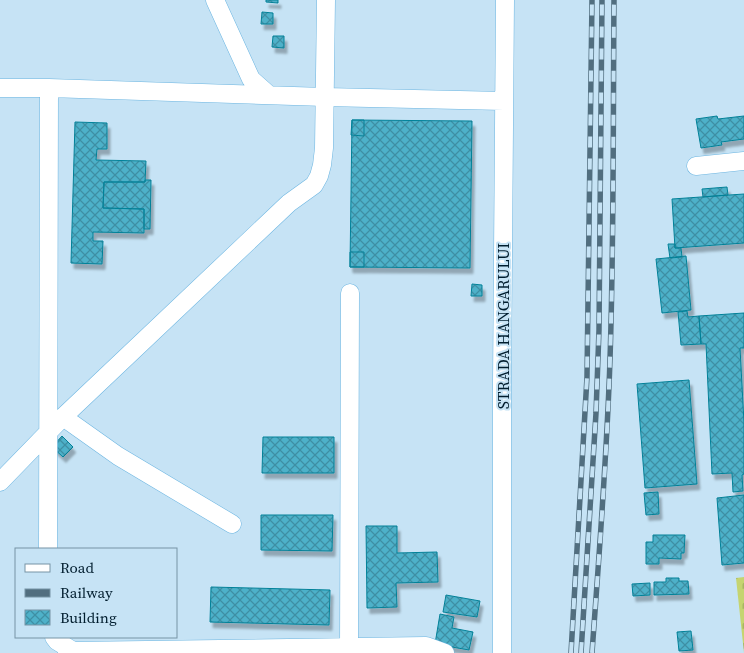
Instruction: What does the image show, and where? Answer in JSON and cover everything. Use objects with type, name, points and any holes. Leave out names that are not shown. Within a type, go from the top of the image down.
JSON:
[{"type":"street","points":[[215,0],[251,79],[270,95]]},
{"type":"street","points":[[0,482],[63,417],[289,203],[314,185],[320,176],[324,148],[326,0]]},
{"type":"street","name":"STRADA HANGARULUI","points":[[502,653],[505,0]]},
{"type":"street","points":[[0,88],[504,101]]},
{"type":"street","points":[[48,548],[49,88]]},
{"type":"street","points":[[696,166],[744,161]]},
{"type":"street","points":[[349,650],[350,293]]},
{"type":"street","points":[[63,417],[118,456],[232,524]]},
{"type":"street","points":[[48,638],[48,653]]},
{"type":"street","points":[[55,638],[70,652],[349,650],[426,646],[436,651]]},
{"type":"green space","points":[[744,577],[744,653],[736,578]]},
{"type":"building","points":[[266,0],[278,0],[278,3],[266,2]]},
{"type":"building","points":[[262,12],[273,13],[273,24],[261,24]]},
{"type":"building","points":[[273,36],[284,36],[284,48],[272,47]]},
{"type":"building","points":[[717,116],[718,119],[744,116],[744,139],[721,142],[722,145],[701,148],[696,119]]},
{"type":"building","points":[[352,120],[472,121],[470,268],[350,267]]},
{"type":"building","points":[[352,120],[364,120],[364,136],[351,135]]},
{"type":"building","points":[[75,122],[107,123],[107,149],[97,149],[96,160],[146,161],[145,182],[104,182],[103,208],[144,209],[144,233],[93,232],[93,241],[103,241],[102,264],[71,263]]},
{"type":"building","points":[[145,180],[151,180],[150,229],[144,229],[144,209],[103,208],[104,182],[145,182]]},
{"type":"building","points":[[727,187],[728,195],[703,197],[702,189]]},
{"type":"building","points":[[744,194],[744,243],[675,248],[672,199]]},
{"type":"building","points":[[668,244],[675,244],[675,248],[681,248],[682,257],[670,258]]},
{"type":"building","points":[[350,252],[364,252],[364,267],[350,267]]},
{"type":"building","points":[[686,256],[691,310],[662,313],[656,259]]},
{"type":"building","points":[[472,284],[482,285],[482,296],[471,296]]},
{"type":"building","points":[[687,311],[688,317],[699,316],[701,344],[681,345],[678,312]]},
{"type":"building","points":[[744,313],[744,348],[740,348],[744,423],[743,491],[733,492],[732,473],[712,474],[706,344],[701,344],[699,316]]},
{"type":"building","points":[[689,380],[697,484],[645,488],[637,384]]},
{"type":"building","points":[[62,436],[73,447],[63,457],[52,447]]},
{"type":"building","points":[[263,437],[334,437],[334,473],[262,473]]},
{"type":"building","points":[[658,492],[659,514],[646,515],[644,493]]},
{"type":"building","points":[[744,495],[744,563],[722,565],[717,498]]},
{"type":"building","points":[[261,515],[333,515],[332,551],[261,550]]},
{"type":"building","points":[[366,526],[397,526],[397,553],[437,552],[438,582],[396,583],[397,607],[367,608]]},
{"type":"building","points":[[653,535],[685,535],[684,553],[681,553],[681,559],[659,558],[659,564],[646,564],[646,542],[653,542]]},
{"type":"building","points":[[666,578],[679,578],[679,581],[688,581],[689,594],[654,595],[654,582],[666,582]]},
{"type":"building","points":[[650,583],[650,595],[633,596],[632,584]]},
{"type":"building","points":[[211,587],[330,590],[329,625],[210,622]]},
{"type":"building","points":[[446,595],[480,601],[477,617],[443,612]]},
{"type":"building","points":[[440,614],[454,617],[452,628],[473,632],[469,650],[435,644]]},
{"type":"building","points":[[691,631],[693,650],[679,651],[677,632]]},
{"type":"railway","points":[[571,653],[587,377],[592,0]]},
{"type":"railway","points":[[581,653],[596,413],[599,330],[602,0]]},
{"type":"railway","points":[[592,653],[605,469],[610,359],[614,0]]}]
